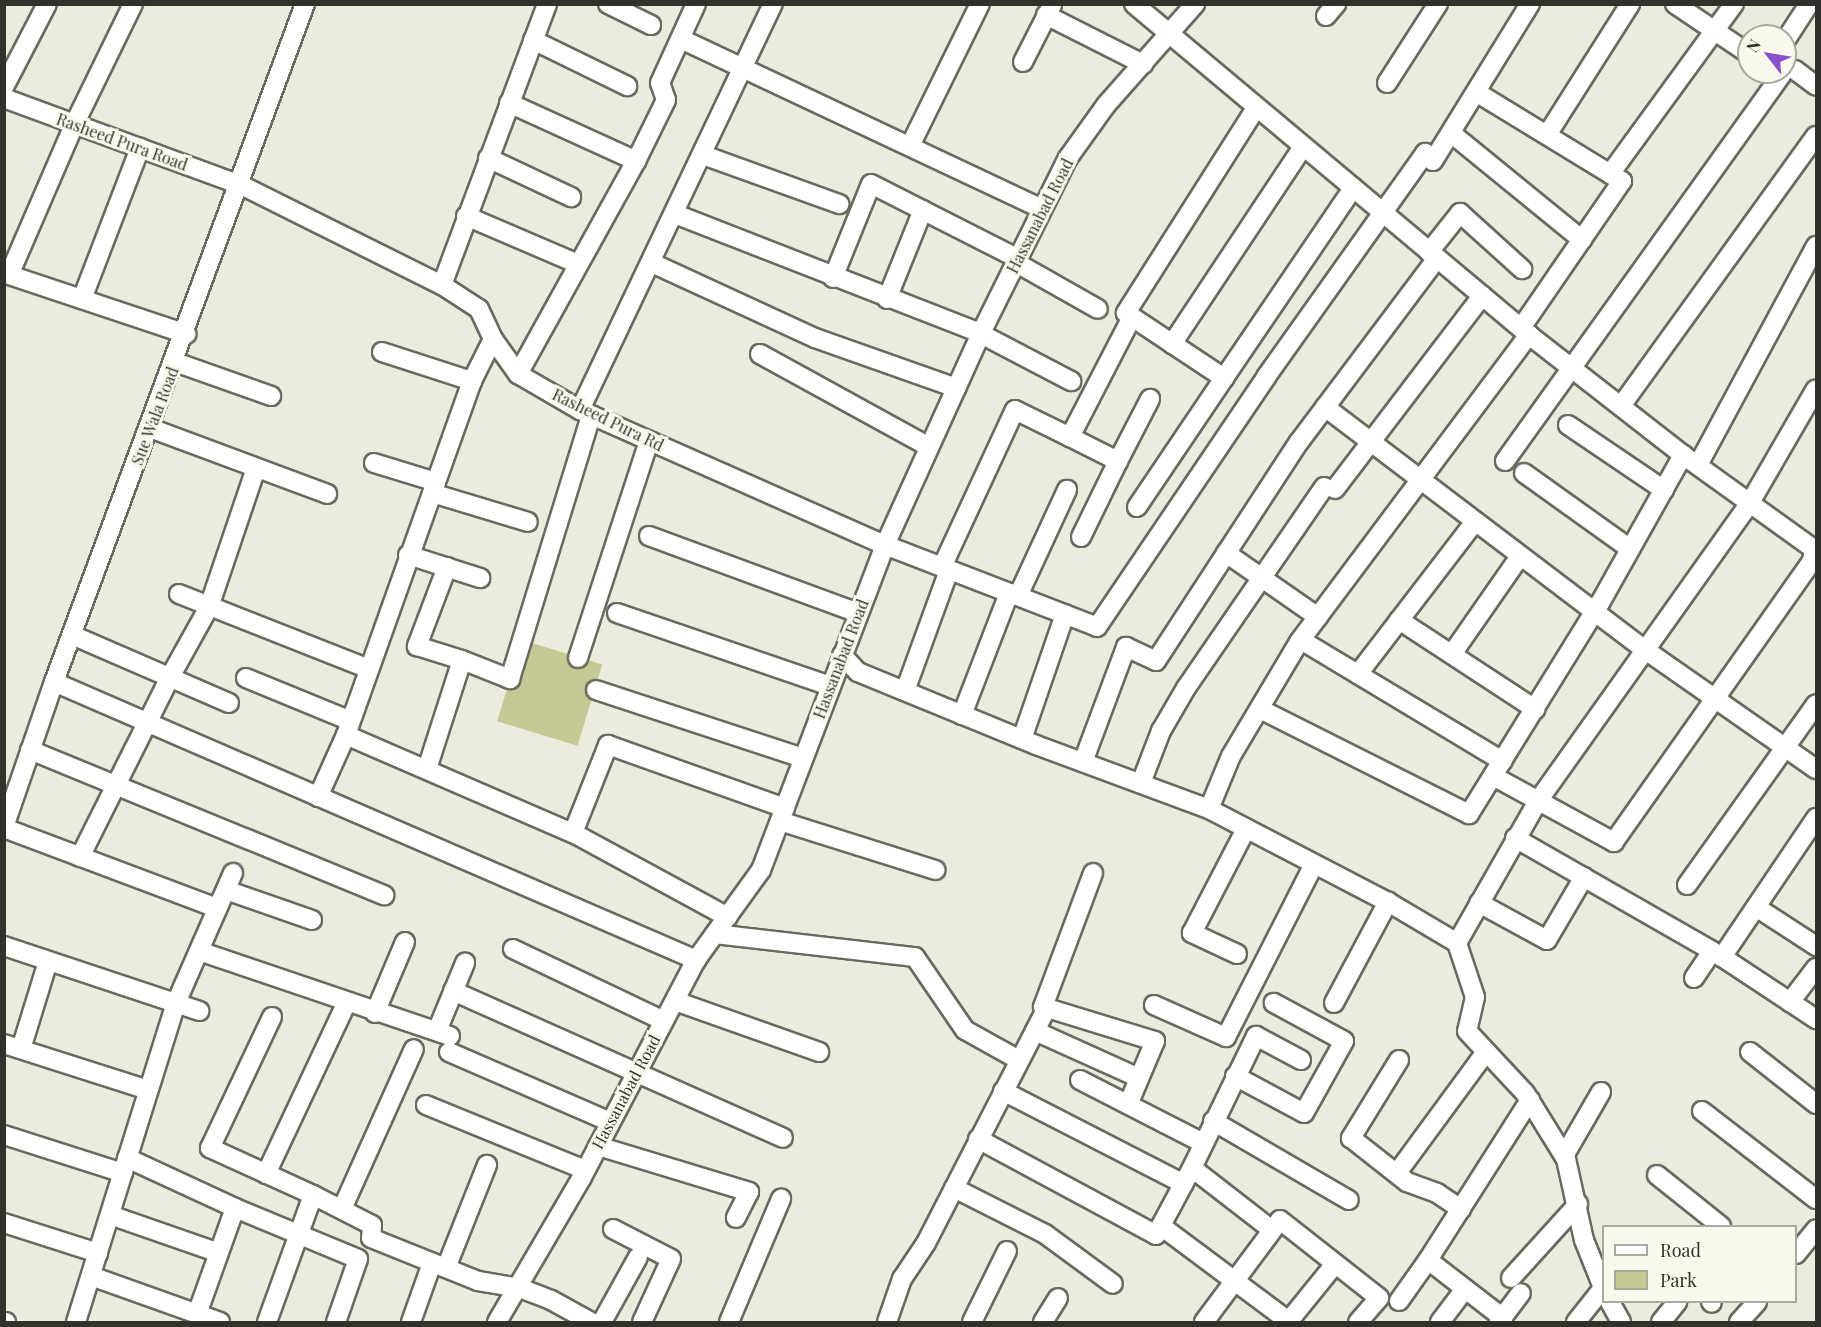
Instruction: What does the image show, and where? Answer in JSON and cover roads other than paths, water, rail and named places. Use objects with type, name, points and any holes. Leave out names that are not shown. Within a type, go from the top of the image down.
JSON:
[{"type":"street","points":[[4,87],[47,4]]},
{"type":"street","points":[[133,4],[74,125],[9,275],[186,334]]},
{"type":"street","name":"Sue Wala Road","points":[[4,828],[54,682],[186,334],[305,4]]},
{"type":"street","points":[[442,285],[547,4]]},
{"type":"street","points":[[608,4],[651,25]]},
{"type":"street","points":[[518,374],[636,161],[666,100],[660,84],[696,4]]},
{"type":"street","points":[[447,567],[417,646],[462,660],[510,679],[585,413],[773,4]]},
{"type":"street","points":[[910,147],[980,4]]},
{"type":"street","points":[[1134,4],[1168,36],[1525,332],[1690,460],[1751,501],[1815,550],[1812,561],[1614,842],[1538,801],[1497,769],[1358,674],[1301,640]]},
{"type":"street","points":[[1387,82],[1437,4]]},
{"type":"street","points":[[1547,135],[1630,4]]},
{"type":"street","points":[[1675,4],[1737,46]]},
{"type":"street","points":[[1610,174],[1712,29],[1734,4]]},
{"type":"street","points":[[1796,24],[1809,4]]},
{"type":"street","name":"Hassanabad Road","points":[[497,1323],[520,1288],[585,1170],[696,960],[761,870],[885,545],[981,334],[1068,158],[1106,105],[1194,5]]},
{"type":"street","points":[[1383,214],[1425,153],[1434,161],[1527,5]]},
{"type":"street","points":[[1023,62],[1049,10],[1143,64]]},
{"type":"street","points":[[681,39],[1042,208]]},
{"type":"street","points":[[533,40],[627,86]]},
{"type":"street","points":[[1797,76],[1816,86]]},
{"type":"street","points":[[1504,461],[1775,84]]},
{"type":"street","points":[[1209,809],[1231,756],[1301,640],[1422,483],[1525,332],[1622,181],[1476,92]]},
{"type":"street","name":"Rasheed Pura Road","points":[[4,98],[240,185]]},
{"type":"street","points":[[509,103],[636,161]]},
{"type":"street","points":[[1224,378],[1126,313],[1256,108]]},
{"type":"street","points":[[1451,133],[1582,240]]},
{"type":"street","points":[[1620,406],[1816,136]]},
{"type":"street","points":[[1172,344],[1303,147]]},
{"type":"street","points":[[82,299],[140,148]]},
{"type":"street","points":[[703,155],[838,204]]},
{"type":"street","points":[[488,158],[571,197]]},
{"type":"street","points":[[833,278],[872,184],[1016,260],[1098,309]]},
{"type":"street","name":"Rasheed Pura Rd","points":[[240,185],[442,285],[479,309],[493,339],[518,374],[585,413],[885,545],[1097,627],[1266,377],[1383,214]]},
{"type":"street","points":[[1137,507],[1353,188]]},
{"type":"street","points":[[887,299],[923,210]]},
{"type":"street","points":[[1083,762],[1126,647],[1156,661],[1325,407],[1433,255],[1460,213],[1522,269]]},
{"type":"street","points":[[675,214],[833,278],[981,334],[1071,381]]},
{"type":"street","points":[[466,216],[578,264]]},
{"type":"street","points":[[1260,709],[1469,814],[1596,611],[1664,490],[1690,460],[1816,246]]},
{"type":"street","points":[[652,263],[815,338],[956,388]]},
{"type":"street","points":[[1142,783],[1161,731],[1186,688],[1260,577],[1329,488],[1371,443],[1482,296]]},
{"type":"street","points":[[1070,437],[1131,317]]},
{"type":"street","points":[[318,797],[349,728],[408,555],[472,381],[493,339]]},
{"type":"street","points":[[382,352],[472,381]]},
{"type":"street","points":[[760,354],[929,447]]},
{"type":"street","points":[[175,362],[271,396]]},
{"type":"street","points":[[1457,943],[1538,801],[1751,501],[1816,389]]},
{"type":"street","points":[[1081,537],[1150,399]]},
{"type":"street","points":[[1325,407],[1474,523],[1596,611],[1644,649],[1816,769]]},
{"type":"street","points":[[905,691],[945,568],[1015,410],[1118,461]]},
{"type":"street","points":[[1568,425],[1664,490]]},
{"type":"street","points":[[150,428],[327,494]]},
{"type":"street","points":[[578,658],[649,441]]},
{"type":"street","points":[[375,463],[528,522]]},
{"type":"street","points":[[80,857],[170,677],[210,607],[256,468]]},
{"type":"street","points":[[1524,473],[1630,549]]},
{"type":"street","points":[[962,715],[1013,594],[1067,490]]},
{"type":"street","points":[[1358,674],[1474,523]]},
{"type":"street","points":[[649,536],[858,613]]},
{"type":"street","points":[[1226,553],[1318,617]]},
{"type":"street","points":[[408,555],[480,578]]},
{"type":"street","points":[[1452,654],[1520,556]]},
{"type":"street","points":[[179,594],[369,669]]},
{"type":"street","points":[[617,613],[830,686]]},
{"type":"street","points":[[1022,739],[1065,614]]},
{"type":"street","points":[[1399,620],[1534,709]]},
{"type":"street","points":[[72,635],[229,703]]},
{"type":"street","points":[[842,655],[858,672],[1022,739],[1209,809],[1388,902],[1457,943],[1474,990],[1467,1031],[1530,1100],[1564,1156],[1578,1204],[1584,1240],[1602,1283]]},
{"type":"street","points":[[427,769],[462,660]]},
{"type":"street","points":[[246,678],[427,769],[573,833],[728,916]]},
{"type":"street","points":[[54,682],[696,960]]},
{"type":"street","points":[[596,690],[803,758]]},
{"type":"street","points":[[1687,885],[1816,704]]},
{"type":"street","points":[[573,833],[608,745],[782,815],[935,870]]},
{"type":"street","points":[[30,750],[384,895]]},
{"type":"street","points":[[1694,978],[1756,907],[1816,818]]},
{"type":"street","points":[[4,828],[217,908]]},
{"type":"street","points":[[1237,954],[1192,933],[1246,829]]},
{"type":"street","points":[[1515,838],[1717,954],[1816,1019]]},
{"type":"street","points":[[1154,1005],[1226,1037],[1314,864]]},
{"type":"street","points":[[1093,873],[1043,1007],[1155,1041],[1128,1105]]},
{"type":"street","points":[[1479,903],[1547,940],[1584,878]]},
{"type":"street","points":[[76,1323],[176,1003],[230,881],[312,920]]},
{"type":"street","points":[[1334,1003],[1388,902]]},
{"type":"street","points":[[1756,907],[1816,946]]},
{"type":"street","points":[[715,934],[915,957],[965,1030],[1019,1060]]},
{"type":"street","points":[[375,1013],[405,942]]},
{"type":"street","points":[[4,946],[199,1011]]},
{"type":"street","points":[[513,949],[664,1021]]},
{"type":"street","points":[[199,951],[445,1040],[611,1122]]},
{"type":"street","points":[[48,961],[13,1047],[148,1090]]},
{"type":"street","points":[[445,1040],[453,991],[465,963]]},
{"type":"street","points":[[1790,1002],[1816,968]]},
{"type":"street","points":[[453,991],[783,1138]]},
{"type":"street","points":[[675,1001],[819,1052]]},
{"type":"street","points":[[1235,1076],[1304,1113],[1344,1041],[1274,1003]]},
{"type":"street","points":[[266,1174],[346,1004]]},
{"type":"street","points":[[887,1323],[902,1279],[954,1188],[1047,1008]]},
{"type":"street","points":[[272,1017],[210,1148],[372,1225],[371,1238],[478,1281],[520,1288],[551,1300],[584,1321]]},
{"type":"street","points":[[1035,1031],[1139,1078]]},
{"type":"street","points":[[978,1139],[1156,1235],[1188,1176],[1256,1036],[1301,1060]]},
{"type":"street","points":[[342,1209],[414,1049]]},
{"type":"street","points":[[1397,1173],[1486,1052]]},
{"type":"street","points":[[1750,1052],[1816,1104]]},
{"type":"street","points":[[1399,1060],[1351,1138],[1397,1173],[1461,1209]]},
{"type":"street","points":[[1080,1080],[1203,1143]]},
{"type":"street","points":[[1003,1091],[1188,1176],[1272,1230]]},
{"type":"street","points":[[1564,1156],[1600,1092]]},
{"type":"street","points":[[1400,1301],[1530,1100]]},
{"type":"street","points":[[426,1105],[585,1170]]},
{"type":"street","points":[[1702,1111],[1816,1199]]},
{"type":"street","points":[[1213,1121],[1349,1200]]},
{"type":"street","points":[[4,1134],[125,1166],[358,1259],[336,1323]]},
{"type":"street","points":[[598,1146],[749,1192],[736,1218]]},
{"type":"street","points":[[411,1323],[487,1164]]},
{"type":"street","points":[[1657,1175],[1719,1225]]},
{"type":"street","points":[[954,1188],[1045,1234],[1113,1284]]},
{"type":"street","points":[[267,1323],[313,1195]]},
{"type":"street","points":[[729,1323],[781,1199]]},
{"type":"street","points":[[1511,1278],[1578,1204]]},
{"type":"street","points":[[91,1276],[208,1319],[219,1253],[235,1208]]},
{"type":"street","points":[[110,1215],[219,1253]]},
{"type":"street","points":[[1204,1323],[1280,1220],[1379,1298],[1358,1323]]},
{"type":"street","points":[[4,1223],[98,1253]]},
{"type":"street","points":[[1161,1226],[1289,1322],[1335,1264]]},
{"type":"street","points":[[613,1229],[671,1259],[642,1323]]},
{"type":"street","points":[[1797,1253],[1816,1229]]},
{"type":"street","points":[[972,1323],[1006,1251]]},
{"type":"street","points":[[602,1323],[638,1257]]},
{"type":"street","points":[[1428,1260],[1501,1320],[1521,1293]]},
{"type":"street","points":[[1440,1323],[1465,1289]]},
{"type":"street","points":[[1043,1323],[1058,1298]]},
{"type":"street","points":[[1576,1323],[1602,1302]]},
{"type":"street","points":[[1611,1303],[1621,1323]]},
{"type":"street","points":[[1661,1323],[1676,1303]]},
{"type":"street","points":[[1739,1323],[1756,1303]]}]
